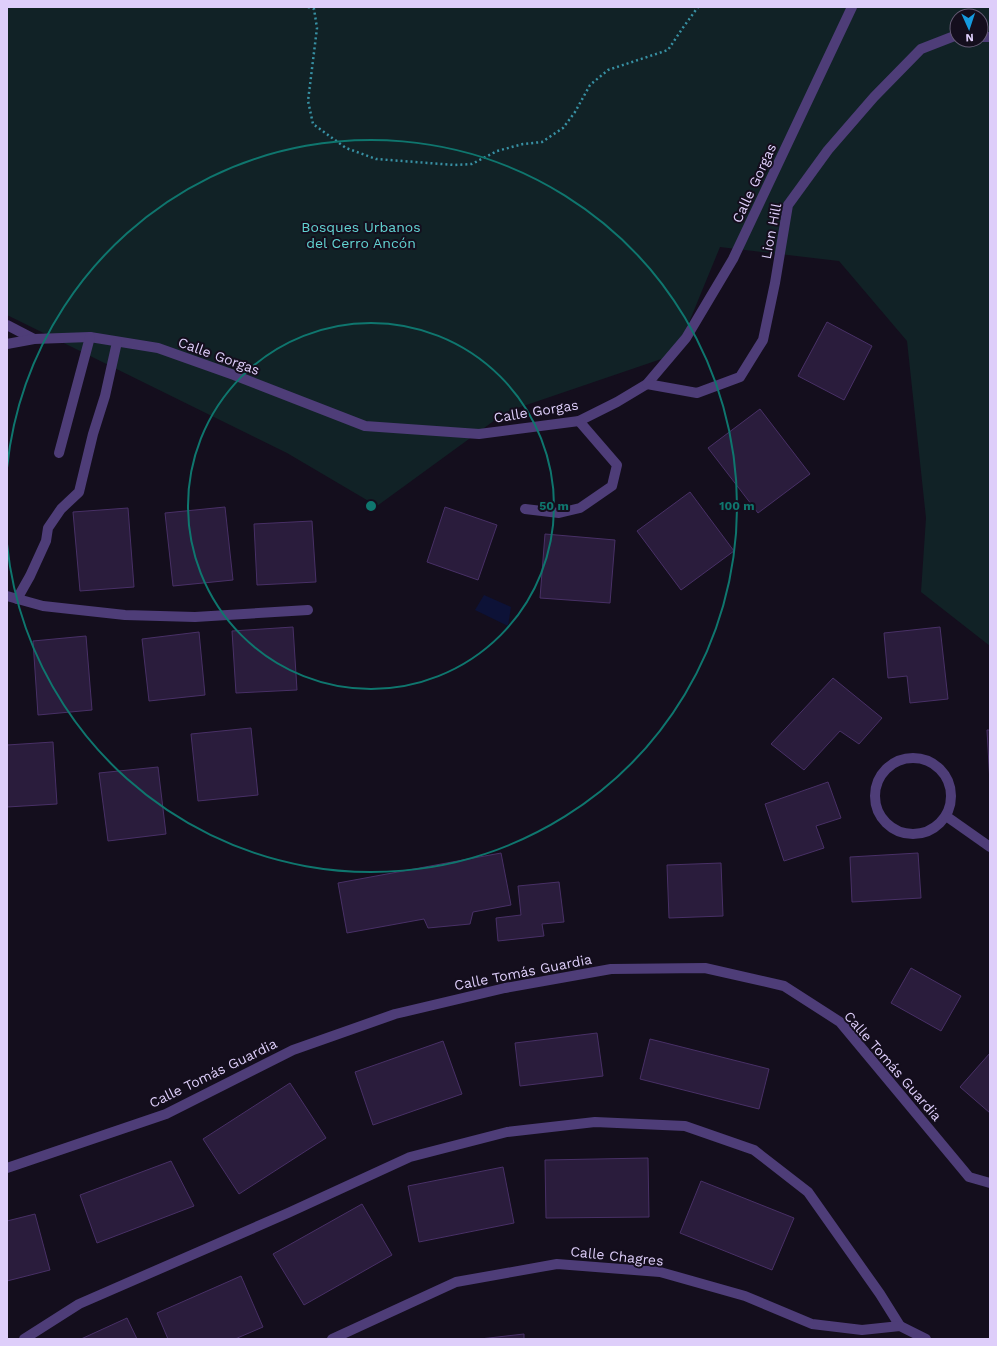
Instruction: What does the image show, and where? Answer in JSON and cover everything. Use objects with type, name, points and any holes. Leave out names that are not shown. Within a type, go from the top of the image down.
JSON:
[{"type":"street","name":"Calle Gorgas","points":[[7,344],[34,339],[90,337],[158,348],[365,426],[480,434],[579,421],[617,402],[647,384],[686,338],[734,259],[852,7]]},
{"type":"street","name":"Lion Hill","points":[[647,384],[697,393],[740,377],[763,340],[775,283],[788,205],[828,150],[874,97],[921,49],[949,38]]},
{"type":"street","points":[[7,325],[34,339]]},
{"type":"street","points":[[59,453],[90,337]]},
{"type":"street","points":[[17,599],[30,576],[46,541],[48,528],[62,509],[79,492],[105,396],[117,342]]},
{"type":"street","points":[[524,509],[559,513],[580,508],[612,486],[617,465],[579,421]]},
{"type":"street","points":[[7,596],[43,606],[126,615],[195,617],[308,610]]},
{"type":"street","points":[[907,757],[922,759],[929,760],[946,774],[953,795],[946,816],[930,831],[908,835],[888,826],[876,807],[876,785],[887,766],[907,757]]},
{"type":"street","points":[[946,816],[990,847]]},
{"type":"street","name":"Calle Tomás Guardia","points":[[7,1168],[166,1114],[293,1050],[395,1014],[505,988],[611,969],[705,968],[784,986],[840,1022],[969,1177],[990,1183]]},
{"type":"street","points":[[24,1339],[79,1304],[288,1213],[410,1157],[507,1132],[595,1122],[685,1126],[754,1150],[808,1192],[880,1294],[900,1326],[926,1339]]},
{"type":"street","name":"Calle Chagres","points":[[332,1339],[456,1282],[557,1264],[660,1272],[745,1296],[812,1324],[862,1330],[900,1326]]},
{"type":"path","points":[[308,7],[314,9],[317,28],[308,101],[313,124],[346,148],[376,158],[454,165],[472,164],[497,151],[523,144],[542,142],[558,132],[571,117],[590,85],[608,70],[668,50],[698,7]]},
{"type":"green space","name":"Bosques Urbanos del Cerro Ancón","points":[[7,7],[990,7],[990,646],[921,592],[926,518],[907,341],[839,261],[720,247],[676,354],[506,412],[377,506],[287,453],[7,315]]},
{"type":"shaded area","points":[[484,595],[511,607],[508,626],[475,610]]},
{"type":"building","points":[[827,322],[872,346],[844,400],[798,376]]},
{"type":"building","points":[[760,409],[810,474],[758,513],[708,448]]},
{"type":"building","points":[[690,492],[734,551],[681,590],[637,531]]},
{"type":"building","points":[[225,507],[233,580],[173,586],[165,513]]},
{"type":"building","points":[[445,507],[497,525],[478,580],[427,562]]},
{"type":"building","points":[[128,508],[134,587],[80,591],[73,512]]},
{"type":"building","points":[[312,521],[316,582],[257,585],[254,524]]},
{"type":"building","points":[[545,534],[615,540],[610,603],[540,598]]},
{"type":"building","points":[[293,627],[297,690],[236,693],[232,631]]},
{"type":"building","points":[[940,627],[948,699],[910,703],[907,676],[888,678],[884,633]]},
{"type":"building","points":[[199,632],[205,695],[149,701],[142,639]]},
{"type":"building","points":[[86,636],[92,710],[38,715],[33,641]]},
{"type":"building","points":[[833,678],[882,718],[859,744],[840,731],[804,770],[771,744]]},
{"type":"building","points":[[251,728],[258,795],[198,801],[191,734]]},
{"type":"building","points":[[987,730],[990,730],[990,783]]},
{"type":"building","points":[[53,742],[57,804],[7,807],[7,745]]},
{"type":"building","points":[[158,767],[166,834],[108,841],[99,773]]},
{"type":"building","points":[[828,782],[841,818],[816,826],[824,848],[784,861],[765,804]]},
{"type":"building","points":[[501,853],[511,905],[473,912],[470,924],[428,928],[424,919],[347,933],[338,883]]},
{"type":"building","points":[[918,853],[921,898],[852,902],[850,857]]},
{"type":"building","points":[[721,863],[723,916],[669,918],[667,865]]},
{"type":"building","points":[[559,882],[564,922],[542,924],[544,936],[498,941],[496,918],[521,915],[518,886]]},
{"type":"building","points":[[911,968],[961,996],[941,1031],[891,1003]]},
{"type":"building","points":[[597,1033],[603,1076],[520,1086],[515,1043]]},
{"type":"building","points":[[650,1039],[769,1069],[759,1109],[640,1079]]},
{"type":"building","points":[[443,1041],[462,1094],[373,1125],[355,1072]]},
{"type":"building","points":[[990,1053],[990,1113],[960,1087]]},
{"type":"building","points":[[290,1083],[326,1138],[239,1194],[203,1139]]},
{"type":"building","points":[[648,1158],[649,1217],[546,1218],[545,1160]]},
{"type":"building","points":[[171,1161],[194,1206],[97,1243],[80,1195]]},
{"type":"building","points":[[503,1167],[514,1223],[419,1242],[408,1186]]},
{"type":"building","points":[[701,1181],[794,1218],[772,1270],[680,1233]]},
{"type":"building","points":[[362,1204],[392,1255],[304,1305],[273,1254]]},
{"type":"building","points":[[35,1214],[50,1270],[7,1281],[7,1221]]},
{"type":"building","points":[[241,1276],[263,1327],[235,1339],[168,1339],[157,1313]]},
{"type":"building","points":[[127,1318],[137,1339],[81,1339]]},
{"type":"building","points":[[524,1334],[524,1339],[480,1339]]}]
